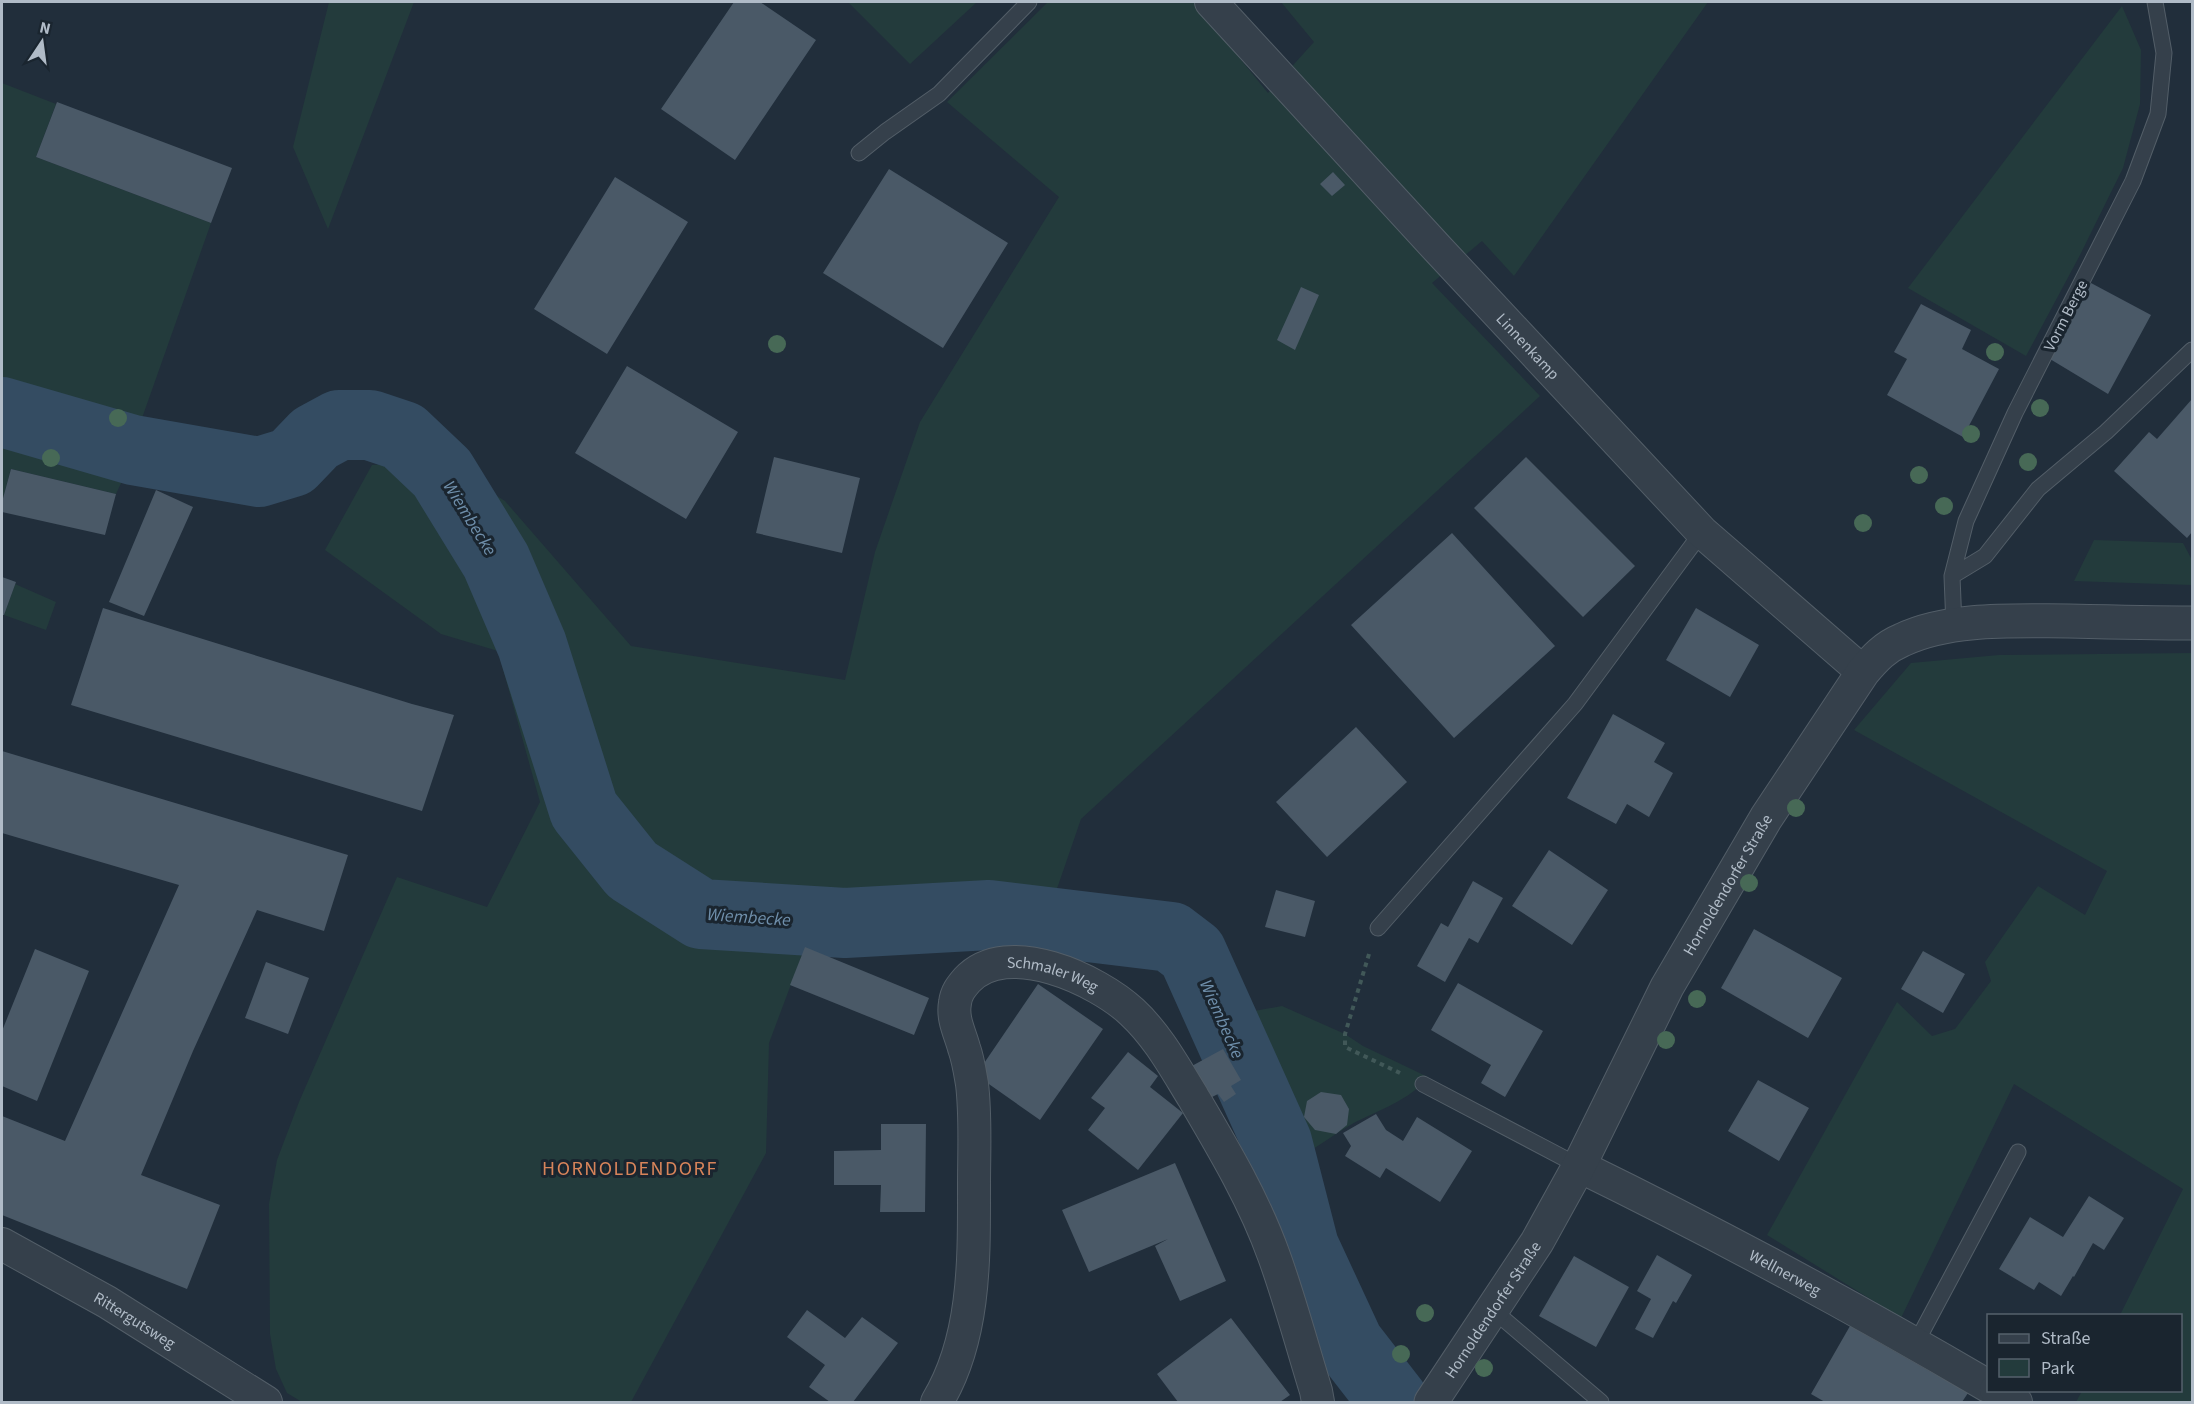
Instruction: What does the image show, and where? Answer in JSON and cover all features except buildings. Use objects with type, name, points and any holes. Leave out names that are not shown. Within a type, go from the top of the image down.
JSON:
[{"type":"street","name":"Linnenkamp","points":[[1211,2],[1701,532],[1863,672]]},
{"type":"street","name":"Hornoldendorfer Straße","points":[[1437,1393],[1538,1242],[1579,1166],[1667,987],[1766,818],[1863,672],[1879,654],[1900,640],[1921,632],[1954,626],[2013,621],[2193,623]]},
{"type":"street","name":"Schmaler Weg","points":[[937,1402],[947,1386],[958,1356],[972,1281],[974,1237],[972,1083],[954,1017],[955,1003],[958,990],[981,968],[997,963],[1020,962],[1072,975],[1095,985],[1119,1000],[1144,1023],[1171,1061],[1227,1153],[1269,1244],[1318,1402]]},
{"type":"street","name":"Wellnerweg","points":[[1579,1166],[1655,1203],[1916,1343],[1987,1385]]},
{"type":"street","name":"Rittergutsweg","points":[[2,1244],[107,1302],[266,1402]]},
{"type":"street","points":[[1999,1392],[2016,1402]]},
{"type":"lane","points":[[859,153],[939,94],[1029,2]]},
{"type":"lane","name":"Vorm Berge","points":[[1954,626],[1952,576],[1966,521],[2015,413],[2133,181],[2158,114],[2164,53],[2156,2]]},
{"type":"lane","points":[[1952,576],[1985,556],[2038,489],[2106,432],[2193,350]]},
{"type":"lane","points":[[1378,928],[1575,704],[1701,532]]},
{"type":"lane","points":[[1423,1084],[1579,1166]]},
{"type":"lane","points":[[1916,1343],[2018,1152]]},
{"type":"lane","points":[[1493,1310],[1601,1402]]},
{"type":"path","points":[[1378,928],[1345,1034],[1345,1047],[1423,1084]]},
{"type":"green space","points":[[329,2],[414,2],[328,229],[293,147]]},
{"type":"green space","points":[[848,2],[977,2],[910,64]]},
{"type":"green space","points":[[1048,2],[1194,2],[1268,93],[1314,42],[1281,2],[1708,2],[1514,276],[1482,241],[1432,283],[1540,396],[1081,819],[1040,938],[805,947],[769,1043],[766,1153],[631,1402],[302,1402],[287,1393],[276,1369],[270,1334],[269,1204],[277,1160],[299,1102],[397,877],[487,907],[540,802],[498,651],[441,634],[325,550],[372,465],[443,462],[505,501],[631,646],[845,680],[875,552],[920,422],[1059,197],[947,102]]},
{"type":"green space","points":[[2122,6],[2141,50],[2140,104],[2123,168],[2026,356],[1908,288]]},
{"type":"green space","points":[[2,83],[56,104],[36,157],[211,223],[136,435],[2,395]]},
{"type":"green space","points":[[2,429],[129,466],[116,494],[11,469],[2,502]]},
{"type":"green space","points":[[2094,540],[2183,543],[2192,560],[2192,585],[2074,581]]},
{"type":"green space","points":[[15,584],[56,602],[46,630],[4,615]]},
{"type":"green space","points":[[2192,653],[2192,1402],[2076,1402],[2081,1392],[2182,1392],[2182,1314],[2120,1314],[2183,1189],[2014,1084],[1901,1318],[1767,1235],[1897,1002],[1932,1036],[1955,1029],[1991,981],[1985,962],[2038,886],[2085,915],[2107,871],[1854,730],[1911,663],[1999,655]]},
{"type":"green space","points":[[1282,1006],[1345,1034],[1363,1046],[1428,1077],[1403,1099],[1352,1124],[1301,1157],[1265,1054],[1254,1011]]},
{"type":"waterway","name":"Wiembecke","points":[[2,412],[133,450],[259,472],[292,462],[315,438],[339,425],[370,425],[403,436],[442,473],[496,561],[532,645],[584,810],[632,870],[701,914],[845,923],[989,915],[1171,937],[1192,953],[1277,1142],[1304,1247],[1349,1344],[1394,1402]]},
{"type":"district","name":"HORNOLDENDORF","points":[[630,1168]]}]
